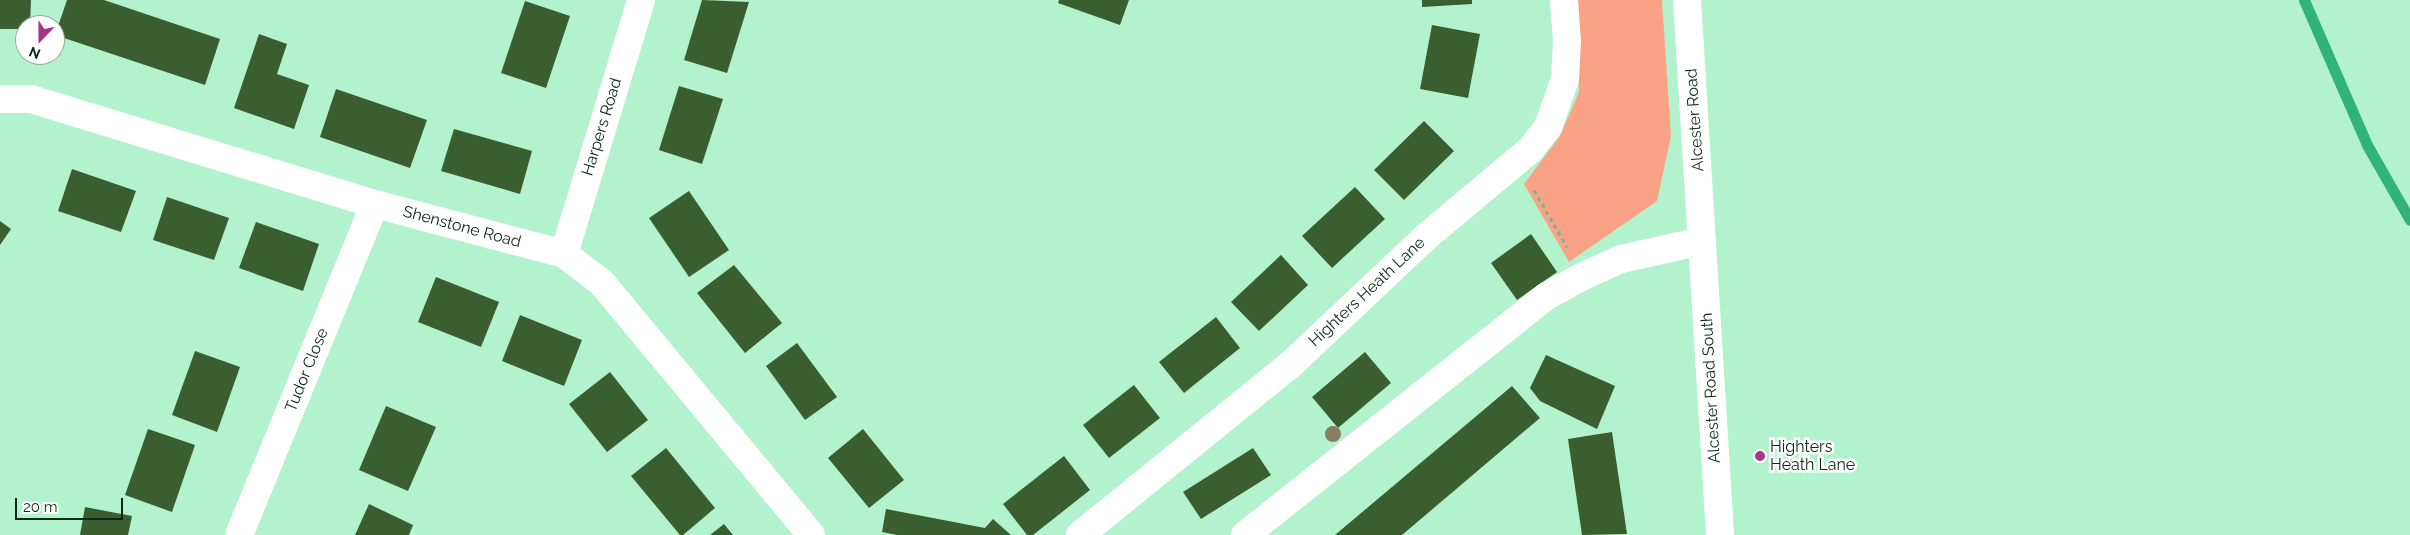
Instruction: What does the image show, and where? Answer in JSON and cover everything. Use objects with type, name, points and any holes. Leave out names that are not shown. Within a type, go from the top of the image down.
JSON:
[{"type":"street","name":"Harpers Road","points":[[564,254],[641,0]]},
{"type":"street","name":"Highters Heath Lane","points":[[1080,535],[1289,366],[1427,236],[1530,150],[1548,127],[1565,79],[1568,42],[1564,0]]},
{"type":"street","name":"Alcester Road","points":[[1687,0],[1702,241]]},
{"type":"street","name":"Shenstone Road","points":[[0,99],[31,99],[375,204],[564,254],[602,283],[811,535]]},
{"type":"street","name":"Tudor Close","points":[[239,535],[375,204]]},
{"type":"street","points":[[1245,535],[1547,296],[1621,259],[1702,241]]},
{"type":"street","name":"Alcester Road South","points":[[1702,241],[1720,535]]},
{"type":"path","points":[[1517,161],[1584,276]]},
{"type":"shaded area","points":[[1575,0],[1662,0],[1671,136],[1657,201],[1569,262],[1524,184],[1560,136],[1579,92]]},
{"type":"building","points":[[0,0],[31,0],[30,15],[15,15],[15,29],[0,29]]},
{"type":"building","points":[[67,0],[104,0],[220,39],[205,85],[65,38],[65,15],[62,15]]},
{"type":"building","points":[[702,0],[749,2],[727,73],[684,60]]},
{"type":"building","points":[[1059,0],[1129,0],[1120,25],[1058,3]]},
{"type":"building","points":[[1422,0],[1472,0],[1472,4],[1422,7]]},
{"type":"building","points":[[525,1],[570,16],[546,88],[501,73]]},
{"type":"building","points":[[1432,25],[1480,34],[1468,98],[1420,89]]},
{"type":"building","points":[[259,34],[287,44],[277,74],[309,85],[294,129],[234,108]]},
{"type":"building","points":[[679,86],[723,99],[702,164],[659,150]]},
{"type":"building","points":[[336,89],[427,120],[410,168],[320,137]]},
{"type":"building","points":[[1424,121],[1454,151],[1404,200],[1374,170]]},
{"type":"building","points":[[454,129],[532,151],[520,194],[441,171]]},
{"type":"building","points":[[72,169],[136,191],[121,232],[58,211]]},
{"type":"building","points":[[1355,187],[1385,219],[1332,268],[1302,236]]},
{"type":"building","points":[[689,191],[729,250],[689,277],[649,218]]},
{"type":"building","points":[[167,197],[229,218],[214,260],[153,240]]},
{"type":"building","points":[[0,221],[11,229],[0,245]]},
{"type":"building","points":[[256,222],[319,244],[303,291],[239,268]]},
{"type":"building","points":[[1531,234],[1557,272],[1517,300],[1491,263]]},
{"type":"building","points":[[1281,255],[1308,285],[1259,331],[1231,302]]},
{"type":"building","points":[[734,265],[782,323],[745,353],[697,293]]},
{"type":"building","points":[[436,277],[499,302],[481,347],[418,322]]},
{"type":"building","points":[[520,315],[582,340],[564,386],[502,361]]},
{"type":"building","points":[[1216,317],[1240,348],[1184,393],[1159,362]]},
{"type":"building","points":[[797,343],[837,397],[805,420],[766,366]]},
{"type":"building","points":[[195,351],[240,367],[217,432],[172,415]]},
{"type":"building","points":[[1365,352],[1391,383],[1338,428],[1312,397]]},
{"type":"building","points":[[1546,355],[1615,386],[1597,429],[1540,401],[1530,388]]},
{"type":"building","points":[[610,372],[648,420],[607,452],[569,404]]},
{"type":"building","points":[[1134,385],[1160,418],[1109,458],[1083,425]]},
{"type":"building","points":[[1512,386],[1540,418],[1402,535],[1335,535]]},
{"type":"building","points":[[386,406],[436,427],[408,491],[359,470]]},
{"type":"building","points":[[148,429],[195,445],[172,512],[125,495]]},
{"type":"building","points":[[863,429],[904,480],[869,508],[828,458]]},
{"type":"building","points":[[1612,432],[1627,534],[1582,535],[1568,439]]},
{"type":"building","points":[[666,448],[715,508],[683,535],[680,535],[631,476]]},
{"type":"building","points":[[1253,448],[1271,475],[1201,519],[1183,492]]},
{"type":"building","points":[[1064,456],[1090,490],[1033,535],[1027,535],[1003,504]]},
{"type":"building","points":[[369,504],[413,525],[409,535],[355,535]]},
{"type":"building","points":[[85,507],[132,516],[128,535],[80,535]]},
{"type":"building","points":[[886,509],[985,528],[993,519],[1011,535],[897,535],[882,532]]},
{"type":"building","points":[[724,524],[733,535],[710,535]]},
{"type":"waterway","points":[[2304,0],[2367,145],[2410,220]]},
{"type":"place","name":"Highters Heath Lane","points":[[1760,456]]}]
